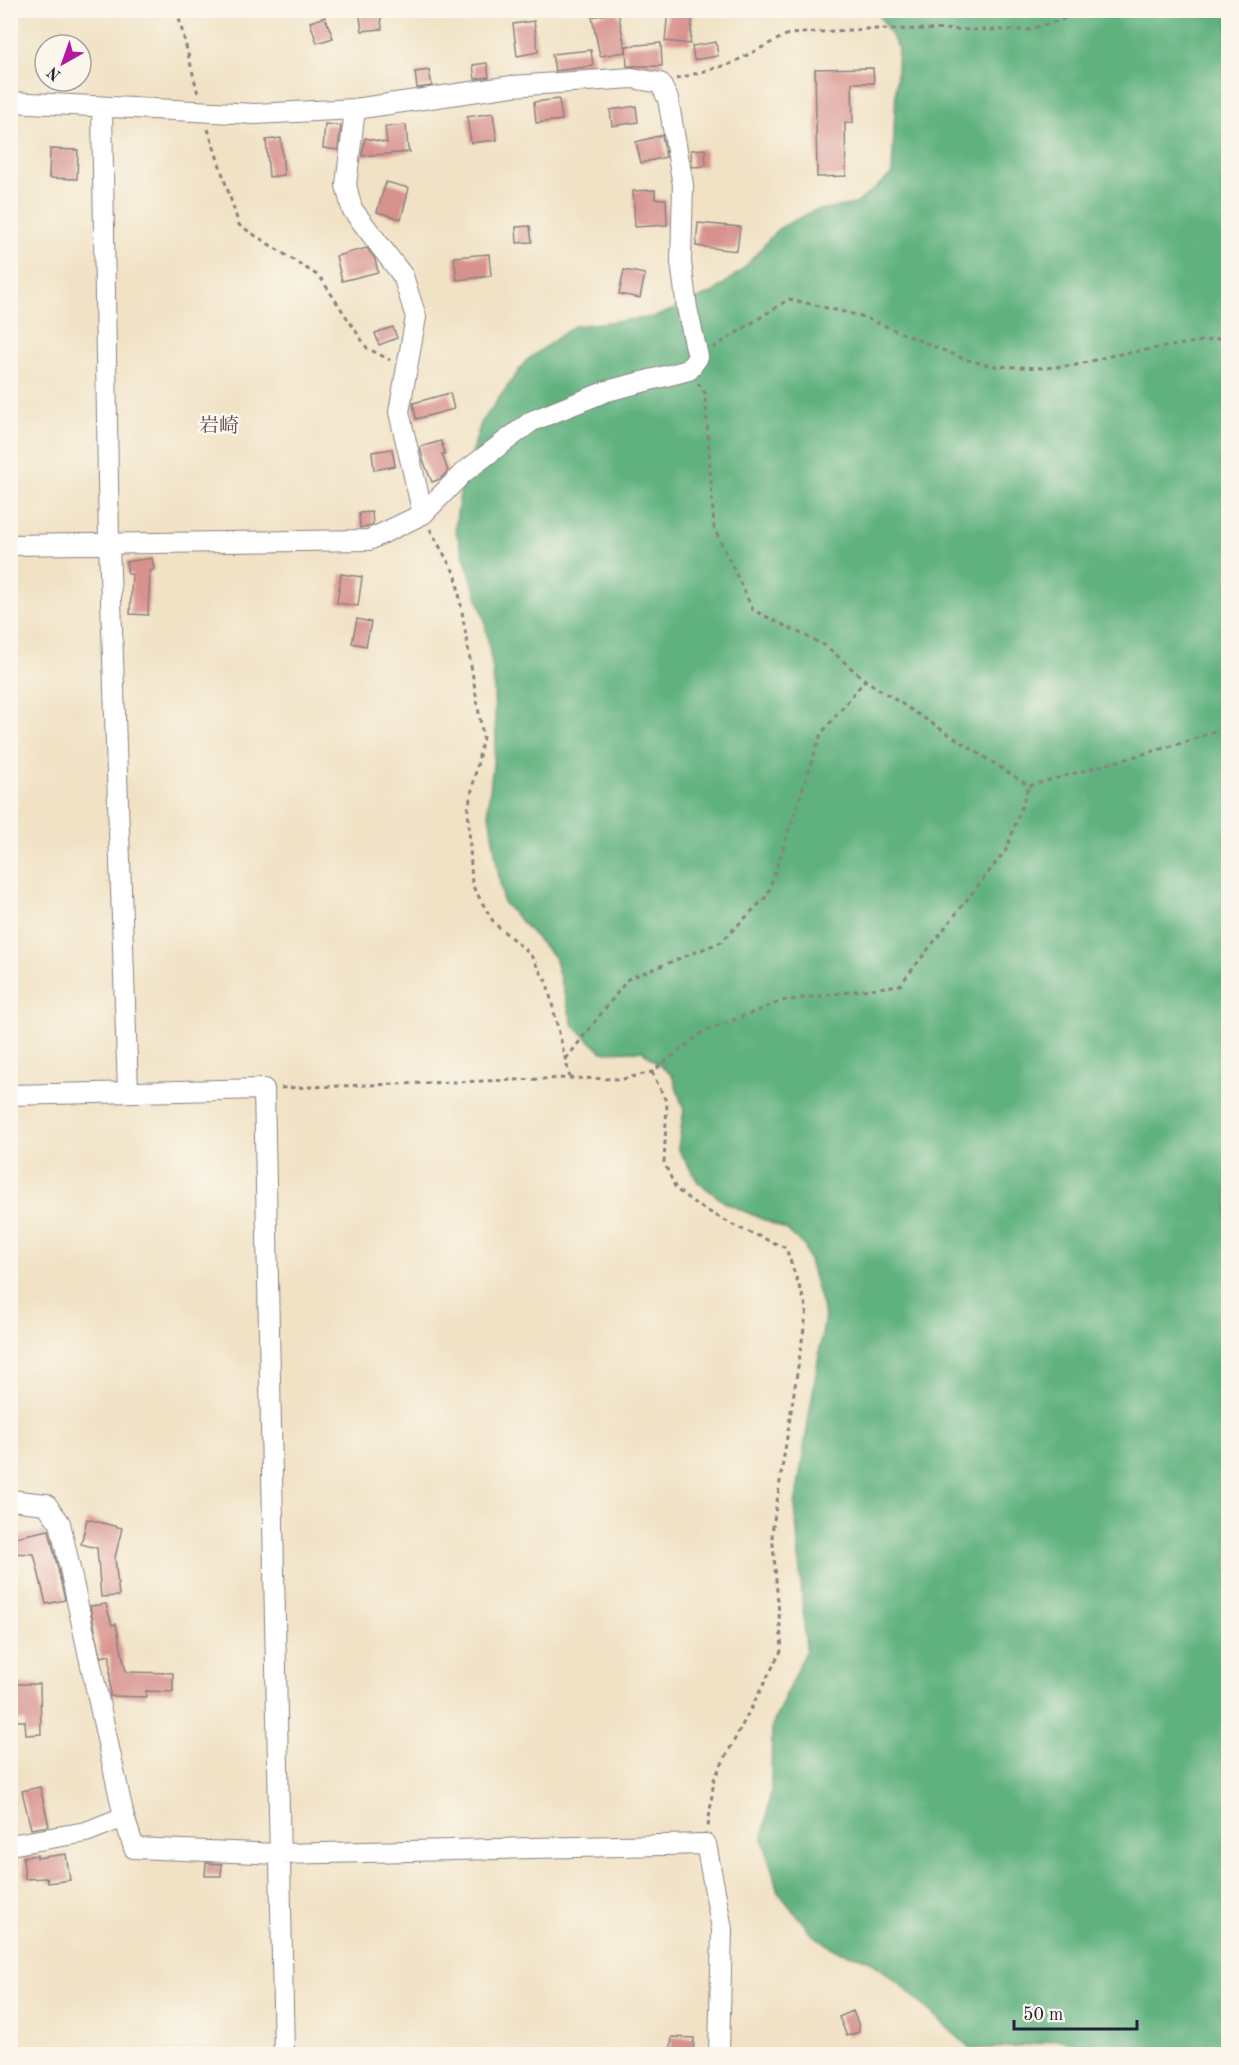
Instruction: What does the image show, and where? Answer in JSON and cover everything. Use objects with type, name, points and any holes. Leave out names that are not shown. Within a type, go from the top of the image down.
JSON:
[{"type":"street","points":[[10,102],[255,114],[356,109],[512,86],[632,78],[660,83],[668,99],[682,185],[681,262],[693,363],[608,391],[532,421],[463,473],[423,514],[369,540],[10,545]]},
{"type":"street","points":[[102,108],[109,543],[128,1091]]},
{"type":"street","points":[[356,109],[346,185],[352,209],[404,276],[416,316],[399,412],[423,514]]},
{"type":"street","points":[[10,1095],[264,1089],[284,2055]]},
{"type":"street","points":[[10,1500],[46,1504],[60,1523],[124,1817],[134,1848],[280,1854],[706,1844],[722,1929],[719,2055]]},
{"type":"street","points":[[10,1845],[86,1833],[124,1817]]},
{"type":"path","points":[[177,10],[202,112],[239,225],[320,277],[367,348],[407,370]]},
{"type":"path","points":[[660,83],[730,64],[788,34],[866,29],[1028,30],[1092,10]]},
{"type":"path","points":[[1228,337],[1114,355],[1076,365],[1045,368],[992,366],[964,359],[861,316],[789,299],[693,363],[705,393],[714,528],[753,610],[826,646],[866,680],[1029,786],[1186,742],[1228,726]]},
{"type":"path","points":[[423,514],[456,576],[483,736],[468,808],[472,885],[494,923],[530,954],[547,983],[570,1078]]},
{"type":"path","points":[[566,1059],[628,979],[721,942],[767,896],[820,734],[866,680]]},
{"type":"path","points":[[264,1089],[570,1078],[623,1079],[651,1072],[703,1032],[782,1001],[900,985],[1006,850],[1029,786]]},
{"type":"path","points":[[651,1072],[667,1103],[664,1162],[676,1189],[697,1205],[735,1226],[786,1248],[807,1310],[772,1533],[782,1649],[714,1779],[706,1844]]},
{"type":"green space","points":[[877,11],[1228,11],[1228,2054],[1095,2054],[1090,2046],[1057,2039],[1019,2047],[971,2049],[892,1977],[867,1959],[838,1951],[813,1935],[778,1892],[763,1838],[771,1791],[772,1726],[806,1649],[795,1505],[825,1316],[805,1247],[787,1230],[726,1203],[698,1182],[678,1148],[684,1110],[672,1075],[642,1051],[602,1052],[573,1025],[554,957],[503,902],[488,807],[496,739],[493,671],[484,617],[455,529],[460,493],[481,423],[526,361],[574,326],[655,317],[714,292],[744,268],[778,229],[813,211],[856,204],[892,174],[898,48]]},
{"type":"building","points":[[359,10],[380,10],[382,29],[362,31]]},
{"type":"building","points":[[668,10],[693,10],[690,44],[665,41]]},
{"type":"building","points":[[618,12],[626,52],[600,56],[592,17]]},
{"type":"building","points":[[325,17],[333,38],[317,43],[310,22]]},
{"type":"building","points":[[534,21],[538,52],[517,56],[513,24]]},
{"type":"building","points":[[716,42],[718,56],[694,60],[692,46]]},
{"type":"building","points":[[661,43],[662,66],[627,66],[626,46]]},
{"type":"building","points":[[591,50],[593,66],[555,71],[552,54]]},
{"type":"building","points":[[487,63],[489,77],[475,79],[473,65]]},
{"type":"building","points":[[873,68],[874,83],[852,83],[853,123],[845,123],[846,176],[817,177],[815,69]]},
{"type":"building","points":[[429,70],[432,86],[417,88],[415,72]]},
{"type":"building","points":[[559,99],[562,120],[536,123],[534,102]]},
{"type":"building","points":[[636,106],[638,122],[612,126],[610,110]]},
{"type":"building","points":[[493,113],[497,140],[471,143],[467,117]]},
{"type":"building","points":[[325,124],[341,126],[338,150],[323,148]]},
{"type":"building","points":[[406,125],[410,152],[362,156],[365,138],[387,143],[385,127]]},
{"type":"building","points":[[662,135],[666,157],[641,163],[636,142]]},
{"type":"building","points":[[281,138],[284,175],[269,177],[266,140]]},
{"type":"building","points":[[50,149],[78,150],[77,179],[49,178]]},
{"type":"building","points":[[705,149],[706,166],[692,167],[691,150]]},
{"type":"building","points":[[386,182],[409,188],[401,219],[377,212]]},
{"type":"building","points":[[655,190],[655,199],[666,199],[667,225],[635,227],[633,191]]},
{"type":"building","points":[[698,223],[740,227],[737,251],[696,246]]},
{"type":"building","points":[[530,226],[532,242],[517,243],[516,227]]},
{"type":"building","points":[[367,248],[375,259],[378,272],[342,281],[336,256]]},
{"type":"building","points":[[489,254],[491,276],[457,280],[454,257]]},
{"type":"building","points":[[624,270],[645,274],[640,298],[619,294]]},
{"type":"building","points":[[393,327],[397,338],[379,345],[375,333]]},
{"type":"building","points":[[450,393],[454,409],[416,419],[413,403]]},
{"type":"building","points":[[441,441],[445,454],[442,454],[448,471],[440,479],[432,482],[420,447]]},
{"type":"building","points":[[392,449],[395,466],[374,470],[372,452]]},
{"type":"building","points":[[372,512],[373,525],[360,528],[359,513]]},
{"type":"building","points":[[152,558],[154,570],[150,571],[148,615],[130,614],[132,574],[128,574],[126,562]]},
{"type":"building","points":[[341,574],[362,577],[358,606],[337,603]]},
{"type":"building","points":[[357,619],[371,622],[366,646],[352,643]]},
{"type":"building","points":[[87,1519],[122,1528],[115,1558],[119,1596],[101,1597],[97,1548],[81,1544]]},
{"type":"building","points":[[49,1530],[65,1600],[46,1604],[34,1554],[10,1553],[10,1538]]},
{"type":"building","points":[[106,1604],[112,1625],[116,1624],[126,1672],[173,1673],[173,1692],[146,1691],[146,1697],[110,1696],[110,1655],[101,1657],[90,1606]]},
{"type":"building","points":[[17,1684],[40,1684],[41,1734],[26,1735],[25,1721],[17,1721]]},
{"type":"building","points":[[40,1787],[49,1826],[31,1829],[22,1791]]},
{"type":"building","points":[[66,1854],[70,1880],[48,1883],[47,1878],[25,1879],[23,1857],[37,1855],[37,1858]]},
{"type":"building","points":[[206,1863],[222,1864],[221,1876],[205,1876]]},
{"type":"building","points":[[853,2011],[859,2032],[847,2036],[839,2017]]},
{"type":"building","points":[[672,2037],[694,2038],[693,2055],[670,2055]]},
{"type":"district","name":"岩崎","points":[[219,425]]}]
